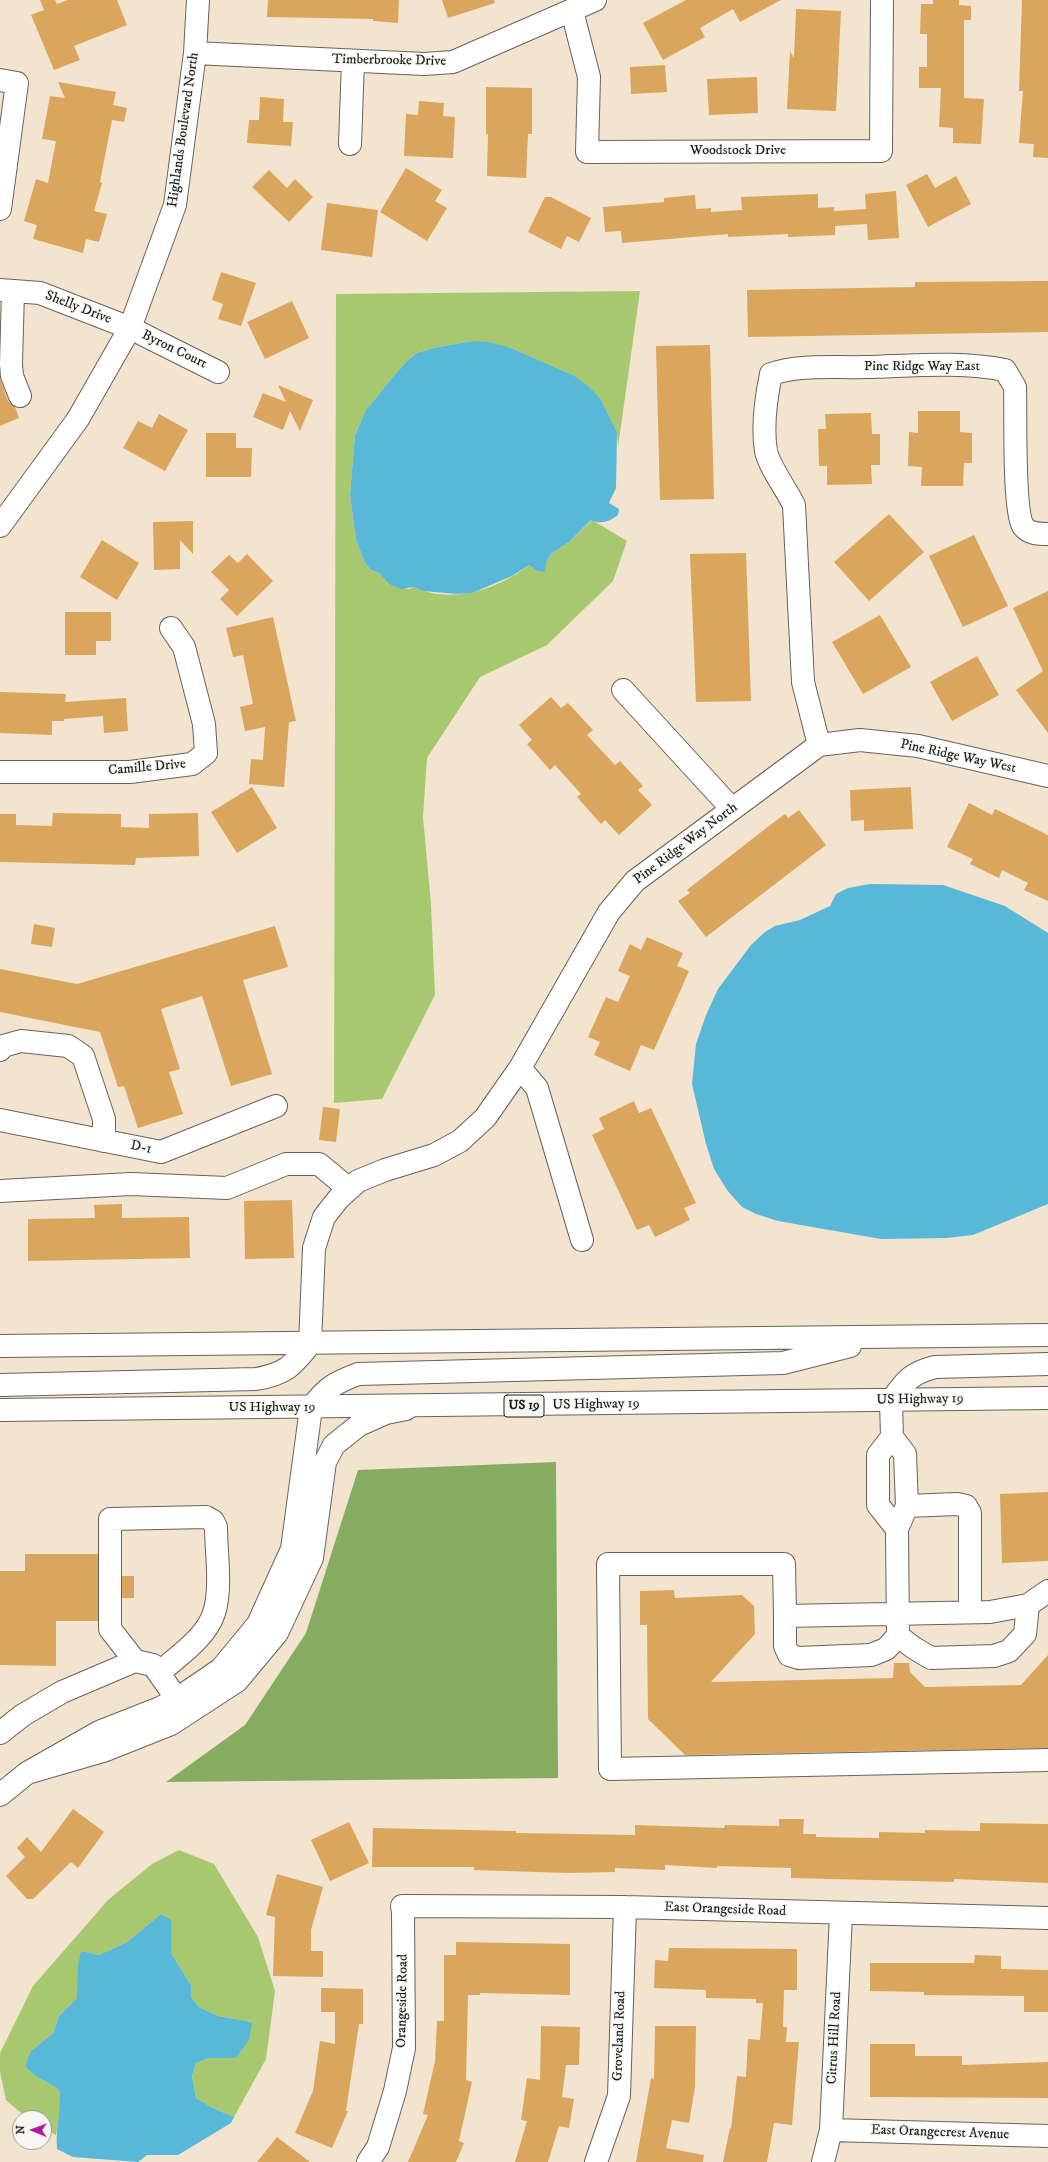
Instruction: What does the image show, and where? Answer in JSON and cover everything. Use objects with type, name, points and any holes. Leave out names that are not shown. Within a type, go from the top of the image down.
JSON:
[{"type":"main road","name":"Highlands Boulevard North","points":[[0,526],[78,419],[130,328],[176,205],[195,53],[198,0]]},
{"type":"main road","name":"Timberbrooke Drive","points":[[195,53],[424,64],[453,62],[595,0]]},
{"type":"main road","name":"Woodstock Drive","points":[[572,11],[589,77],[587,152],[881,151],[882,0]]},
{"type":"main road","points":[[350,144],[353,61]]},
{"type":"main road","points":[[0,209],[8,81]]},
{"type":"main road","points":[[6,291],[12,376],[20,396]]},
{"type":"main road","name":"Shelly Drive","points":[[6,291],[40,293],[130,328]]},
{"type":"main road","name":"Byron Court","points":[[130,328],[218,372]]},
{"type":"main road","name":"Pine Ridge Way East","points":[[819,745],[802,682],[794,505],[774,471],[766,451],[765,400],[771,374],[785,370],[816,368],[955,365],[987,366],[1005,370],[1015,387],[1018,506],[1023,526],[1035,534],[1048,534]]},
{"type":"main road","name":"Camille Drive","points":[[0,772],[130,772],[192,764],[206,753],[204,724],[184,647],[171,628]]},
{"type":"main road","points":[[623,690],[732,810]]},
{"type":"main road","name":"Pine Ridge Way West","points":[[819,745],[860,740],[918,746],[1048,776]]},
{"type":"main road","name":"Pine Ridge Way North","points":[[310,1344],[314,1248],[324,1217],[339,1198],[358,1181],[384,1170],[434,1155],[460,1141],[484,1118],[520,1068],[608,912],[635,881],[819,745]]},
{"type":"main road","points":[[0,1050],[3,1046],[21,1041],[68,1046],[83,1056],[104,1119],[104,1141]]},
{"type":"main road","points":[[520,1068],[537,1088],[582,1240]]},
{"type":"main road","name":"D-1","points":[[0,1120],[161,1152],[276,1106]]},
{"type":"main road","points":[[0,1191],[131,1184],[227,1188],[286,1164],[319,1164],[349,1189]]},
{"type":"main road","points":[[0,1346],[310,1344],[1048,1335]]},
{"type":"main road","points":[[0,1795],[26,1774],[99,1732],[160,1708],[177,1699],[221,1669],[258,1624],[292,1550],[311,1408],[321,1395],[336,1382],[358,1374],[783,1363],[882,1337]]},
{"type":"main road","points":[[0,1385],[256,1379],[275,1376],[293,1364],[310,1344]]},
{"type":"main road","points":[[0,1362],[71,1346]]},
{"type":"main road","points":[[1048,1364],[930,1368],[918,1371],[906,1381],[891,1401],[892,1437],[905,1454],[907,1506],[897,1529],[899,1613],[898,1636],[886,1649],[871,1655],[799,1658],[789,1655],[785,1646],[784,1564],[608,1564],[610,1768],[1048,1760]]},
{"type":"main road","name":"US Highway 19","points":[[0,1410],[417,1407],[1048,1398]]},
{"type":"main road","points":[[26,1774],[103,1751],[171,1724],[237,1681],[277,1633],[312,1558],[325,1462],[334,1445],[359,1425],[386,1413],[417,1407]]},
{"type":"main road","points":[[892,1437],[878,1454],[878,1505],[897,1529]]},
{"type":"main road","points":[[907,1506],[957,1504],[966,1506],[970,1513],[970,1612]]},
{"type":"main road","points":[[135,1661],[110,1629],[110,1518],[206,1518],[213,1521],[216,1527],[217,1592],[214,1613],[206,1628],[193,1644],[159,1673]]},
{"type":"main road","points":[[785,1616],[990,1612],[1028,1605],[1048,1591]]},
{"type":"main road","points":[[898,1636],[931,1658],[994,1656],[1009,1651],[1025,1634],[1028,1605]]},
{"type":"main road","points":[[0,1734],[23,1715],[62,1692],[135,1661],[153,1665],[177,1699]]},
{"type":"main road","name":"East Orangeside Road","points":[[402,1906],[625,1907],[841,1914],[1048,1918]]},
{"type":"main road","name":"Orangeside Road","points":[[368,2162],[378,2147],[395,2091],[404,2048],[404,1912],[402,1906]]},
{"type":"main road","name":"Groveland Road","points":[[596,2162],[619,2096],[625,1907]]},
{"type":"main road","name":"Citrus Hill Road","points":[[823,2162],[831,2130],[841,1914]]},
{"type":"main road","name":"East Orangecrest Avenue","points":[[831,2130],[1048,2136]]},
{"type":"green space","points":[[640,291],[618,447],[617,432],[600,398],[573,375],[511,348],[472,341],[433,348],[417,353],[408,360],[366,410],[355,435],[350,495],[356,540],[365,563],[371,570],[379,573],[389,584],[409,589],[414,587],[443,595],[474,592],[504,581],[529,565],[537,571],[546,563],[551,554],[569,542],[592,520],[627,541],[613,581],[547,645],[480,677],[427,758],[423,817],[431,904],[435,995],[382,1099],[334,1103],[336,294]]},
{"type":"green space","points":[[556,1462],[558,1778],[166,1782],[245,1725],[306,1633],[358,1470]]},
{"type":"green space","points":[[179,1850],[214,1864],[258,1937],[275,1991],[266,2059],[234,2117],[213,2108],[196,2098],[192,2076],[196,2063],[209,2058],[236,2058],[252,2022],[218,2016],[199,2007],[191,1997],[191,1985],[171,1953],[171,1921],[161,1914],[127,1942],[99,1955],[81,1951],[77,1998],[59,2016],[53,2033],[30,2052],[25,2066],[37,2076],[59,2090],[61,2105],[56,2135],[52,2133],[52,2110],[18,2110],[6,2100],[0,2072],[0,2053],[33,1986],[108,1900],[152,1864]]},
{"type":"water","points":[[472,341],[489,342],[511,348],[573,375],[587,385],[600,398],[617,432],[616,488],[609,503],[619,509],[618,515],[605,522],[591,520],[569,542],[551,554],[546,563],[545,572],[537,571],[529,565],[512,576],[472,593],[457,594],[423,591],[414,587],[401,589],[389,584],[379,573],[371,570],[365,563],[356,540],[350,495],[355,435],[366,410],[408,360],[417,353],[433,348]]},
{"type":"water","points":[[870,884],[943,885],[1005,906],[1048,933],[1048,1204],[973,1235],[946,1238],[881,1239],[778,1221],[756,1214],[742,1207],[727,1190],[714,1169],[706,1144],[692,1084],[696,1044],[706,1015],[718,989],[751,945],[765,932],[775,926],[800,920],[830,906],[836,894],[848,888]]},
{"type":"water","points":[[161,1914],[171,1920],[171,1953],[191,1985],[191,1997],[199,2007],[218,2016],[252,2022],[249,2040],[236,2058],[209,2058],[196,2063],[192,2076],[196,2098],[213,2108],[234,2117],[231,2123],[178,2155],[147,2155],[138,2162],[73,2157],[57,2149],[60,2105],[59,2090],[37,2076],[25,2066],[30,2052],[53,2033],[59,2016],[77,1998],[78,1966],[81,1951],[99,1955],[127,1942]]},
{"type":"building","points":[[40,0],[55,0],[57,4],[68,0],[117,0],[127,25],[74,46],[80,60],[54,70],[31,15],[44,10]]},
{"type":"building","points":[[268,0],[399,0],[398,23],[373,21],[373,19],[267,17]]},
{"type":"building","points":[[442,0],[494,0],[495,3],[448,18]]},
{"type":"building","points":[[686,0],[781,0],[740,22],[733,9],[700,28],[705,37],[663,60],[643,23]]},
{"type":"building","points":[[933,0],[959,0],[959,5],[971,6],[971,20],[964,20],[964,98],[984,99],[981,144],[953,143],[953,128],[939,127],[941,88],[919,88],[919,67],[927,67],[927,34],[920,34],[921,4],[933,4]]},
{"type":"building","points":[[1022,0],[1048,0],[1048,158],[1033,157],[1034,144],[1019,143],[1023,91],[1019,91]]},
{"type":"building","points":[[796,9],[841,11],[836,111],[787,109],[790,51],[794,58]]},
{"type":"building","points":[[665,65],[667,92],[631,94],[630,67]]},
{"type":"building","points":[[757,77],[758,113],[709,115],[707,79]]},
{"type":"building","points":[[58,82],[116,92],[113,105],[127,108],[124,122],[112,120],[100,182],[102,183],[94,211],[107,214],[99,242],[86,239],[83,253],[33,239],[37,225],[24,221],[36,179],[48,183],[56,141],[42,139],[50,96],[65,98]]},
{"type":"building","points":[[486,87],[532,88],[532,134],[528,134],[526,178],[487,176],[488,134],[486,134]]},
{"type":"building","points":[[260,97],[284,99],[283,122],[293,122],[291,146],[247,143],[249,120],[259,120]]},
{"type":"building","points":[[419,101],[444,103],[443,116],[455,117],[453,158],[404,156],[406,114],[418,115]]},
{"type":"building","points":[[406,168],[442,190],[435,201],[447,208],[427,241],[380,212]]},
{"type":"building","points":[[269,170],[287,188],[295,179],[313,197],[289,222],[252,187]]},
{"type":"building","points":[[927,174],[935,188],[956,176],[971,204],[928,227],[906,185]]},
{"type":"building","points":[[896,191],[899,238],[868,240],[867,224],[835,226],[835,235],[788,237],[788,234],[728,237],[728,234],[622,243],[621,231],[605,232],[603,207],[664,202],[664,198],[695,195],[696,209],[711,208],[711,212],[742,210],[741,197],[818,194],[818,208],[834,207],[834,211],[866,209],[865,194]]},
{"type":"building","points":[[545,197],[551,197],[591,218],[579,242],[567,236],[561,249],[528,232]]},
{"type":"building","points":[[327,203],[378,210],[372,257],[321,250]]},
{"type":"building","points":[[221,272],[256,283],[241,326],[218,319],[223,304],[212,300]]},
{"type":"building","points":[[1048,281],[1048,332],[748,337],[747,290],[915,287],[915,282]]},
{"type":"building","points":[[292,301],[309,338],[265,359],[247,322]]},
{"type":"building","points":[[710,345],[714,499],[660,500],[656,346]]},
{"type":"building","points":[[0,379],[8,401],[15,407],[19,418],[0,426]]},
{"type":"building","points":[[278,385],[313,400],[300,431],[290,411],[283,430],[253,417],[263,393],[286,402]]},
{"type":"building","points":[[918,411],[960,411],[960,432],[972,433],[972,463],[964,463],[963,486],[921,486],[922,467],[908,466],[909,432],[918,433]]},
{"type":"building","points":[[871,413],[872,434],[880,434],[880,465],[871,465],[872,484],[827,485],[827,466],[819,466],[818,429],[826,429],[825,414]]},
{"type":"building","points":[[159,414],[188,430],[165,471],[123,448],[138,421],[152,428]]},
{"type":"building","points":[[206,433],[236,433],[236,448],[252,448],[251,477],[206,477]]},
{"type":"building","points":[[889,514],[924,552],[869,601],[834,562]]},
{"type":"building","points":[[193,521],[193,554],[180,540],[180,569],[154,570],[153,522]]},
{"type":"building","points":[[974,535],[1008,606],[963,627],[929,556]]},
{"type":"building","points":[[102,540],[139,563],[117,600],[80,577]]},
{"type":"building","points":[[746,553],[751,701],[696,702],[690,554]]},
{"type":"building","points":[[247,554],[273,581],[237,616],[220,599],[229,590],[211,572],[229,555],[238,563]]},
{"type":"building","points":[[1048,591],[1048,733],[1016,690],[1043,671],[1013,608]]},
{"type":"building","points":[[65,612],[111,612],[111,641],[96,641],[96,655],[65,655]]},
{"type":"building","points":[[880,615],[911,667],[863,694],[832,642]]},
{"type":"building","points":[[273,617],[296,721],[289,722],[284,787],[249,784],[251,759],[263,760],[265,727],[245,731],[240,707],[253,704],[243,655],[233,657],[226,628]]},
{"type":"building","points":[[977,656],[999,695],[952,721],[930,682]]},
{"type":"building","points":[[0,692],[66,694],[65,702],[126,698],[128,731],[104,733],[103,716],[52,721],[52,735],[0,733]]},
{"type":"building","points":[[551,697],[561,708],[568,703],[593,730],[587,735],[615,765],[620,761],[643,786],[638,790],[652,805],[619,835],[605,820],[601,824],[577,797],[581,794],[555,765],[550,770],[527,744],[532,740],[519,725]]},
{"type":"building","points":[[252,787],[277,828],[237,853],[211,812]]},
{"type":"building","points":[[911,787],[913,829],[864,831],[864,820],[851,821],[850,790]]},
{"type":"building","points":[[969,803],[992,815],[995,809],[1048,835],[1048,901],[1024,890],[1028,883],[1002,870],[999,878],[970,864],[973,859],[947,847]]},
{"type":"building","points":[[799,810],[826,845],[706,937],[678,901],[690,893],[687,890],[765,829],[785,814],[788,818]]},
{"type":"building","points":[[53,813],[121,814],[121,827],[149,828],[149,814],[198,813],[199,856],[136,858],[135,865],[0,862],[0,814],[16,814],[16,825],[52,826]]},
{"type":"building","points":[[34,924],[55,928],[52,947],[31,944]]},
{"type":"building","points":[[275,926],[288,967],[243,980],[272,1074],[231,1086],[202,996],[161,1009],[180,1069],[169,1072],[183,1114],[138,1128],[124,1086],[118,1087],[100,1032],[0,1012],[0,969],[77,984]]},
{"type":"building","points":[[647,937],[683,953],[677,966],[689,971],[654,1050],[641,1045],[630,1071],[594,1055],[600,1042],[588,1037],[606,997],[618,1002],[630,976],[618,971],[630,944],[641,950]]},
{"type":"building","points":[[634,1101],[639,1113],[651,1108],[696,1203],[684,1208],[690,1220],[655,1237],[649,1225],[637,1230],[592,1135],[604,1129],[599,1118]]},
{"type":"building","points":[[323,1107],[340,1109],[336,1142],[319,1140]]},
{"type":"building","points":[[292,1200],[294,1258],[245,1259],[244,1201]]},
{"type":"building","points":[[122,1204],[122,1218],[189,1217],[190,1258],[28,1261],[28,1219],[95,1218],[94,1205]]},
{"type":"building","points":[[1048,1492],[1048,1561],[1002,1563],[1000,1494]]},
{"type":"building","points":[[25,1554],[98,1554],[98,1621],[56,1621],[56,1666],[0,1665],[0,1571],[25,1571]]},
{"type":"building","points":[[122,1576],[134,1576],[134,1598],[122,1598]]},
{"type":"building","points":[[674,1590],[675,1598],[742,1595],[754,1606],[755,1634],[711,1682],[893,1678],[894,1663],[909,1663],[910,1672],[925,1687],[1021,1685],[1048,1655],[1048,1748],[685,1755],[648,1719],[647,1625],[640,1625],[640,1591]]},
{"type":"building","points":[[73,1809],[104,1832],[78,1868],[71,1862],[33,1899],[27,1899],[6,1876],[25,1857],[17,1848],[27,1837],[41,1852]]},
{"type":"building","points":[[779,1819],[804,1819],[803,1834],[816,1834],[816,1837],[879,1838],[879,1832],[925,1833],[925,1830],[980,1831],[980,1823],[1048,1824],[1048,1883],[954,1879],[954,1882],[791,1878],[791,1868],[717,1866],[717,1868],[665,1865],[665,1870],[615,1868],[615,1872],[568,1873],[474,1870],[474,1867],[372,1867],[373,1828],[635,1835],[635,1825],[724,1828],[725,1825],[779,1826]]},
{"type":"building","points":[[349,1822],[369,1863],[330,1881],[311,1840]]},
{"type":"building","points":[[277,1874],[323,1887],[311,1930],[311,1951],[323,1951],[323,1977],[273,1976],[275,1917],[266,1915]]},
{"type":"building","points":[[456,1942],[570,1944],[570,1995],[480,1993],[480,1995],[468,1995],[466,2080],[472,2082],[459,2141],[464,2143],[456,2162],[408,2162],[428,2115],[423,2114],[435,2061],[437,2021],[444,2021],[444,1955],[456,1955]]},
{"type":"building","points":[[669,1948],[797,1949],[797,1990],[784,1990],[783,2027],[787,2027],[786,2042],[799,2042],[792,2125],[774,2123],[767,2162],[723,2162],[730,2128],[731,2129],[737,2076],[746,2077],[748,2039],[760,2040],[763,2003],[756,2003],[756,1999],[706,1998],[706,1990],[654,1988],[655,1960],[668,1961]]},
{"type":"building","points":[[975,1955],[1001,1956],[1001,1969],[1048,1970],[1048,2012],[1024,2012],[1024,1996],[924,1995],[924,1992],[870,1991],[870,1963],[974,1963]]},
{"type":"building","points":[[321,1988],[363,1989],[363,2024],[359,2024],[346,2111],[348,2111],[332,2148],[295,2133],[313,2091],[320,2041],[335,2044],[335,2012],[321,2012]]},
{"type":"building","points":[[541,2026],[580,2027],[579,2065],[566,2065],[562,2097],[574,2099],[569,2128],[559,2126],[548,2162],[515,2162],[527,2121],[521,2120],[527,2078],[540,2080]]},
{"type":"building","points":[[655,2026],[696,2026],[695,2087],[689,2123],[672,2120],[666,2148],[704,2155],[703,2162],[636,2162],[651,2078],[654,2079]]},
{"type":"building","points":[[870,2044],[915,2044],[915,2056],[962,2056],[962,2065],[1048,2062],[1048,2098],[870,2097]]},
{"type":"building","points":[[277,2137],[310,2162],[257,2162]]}]
